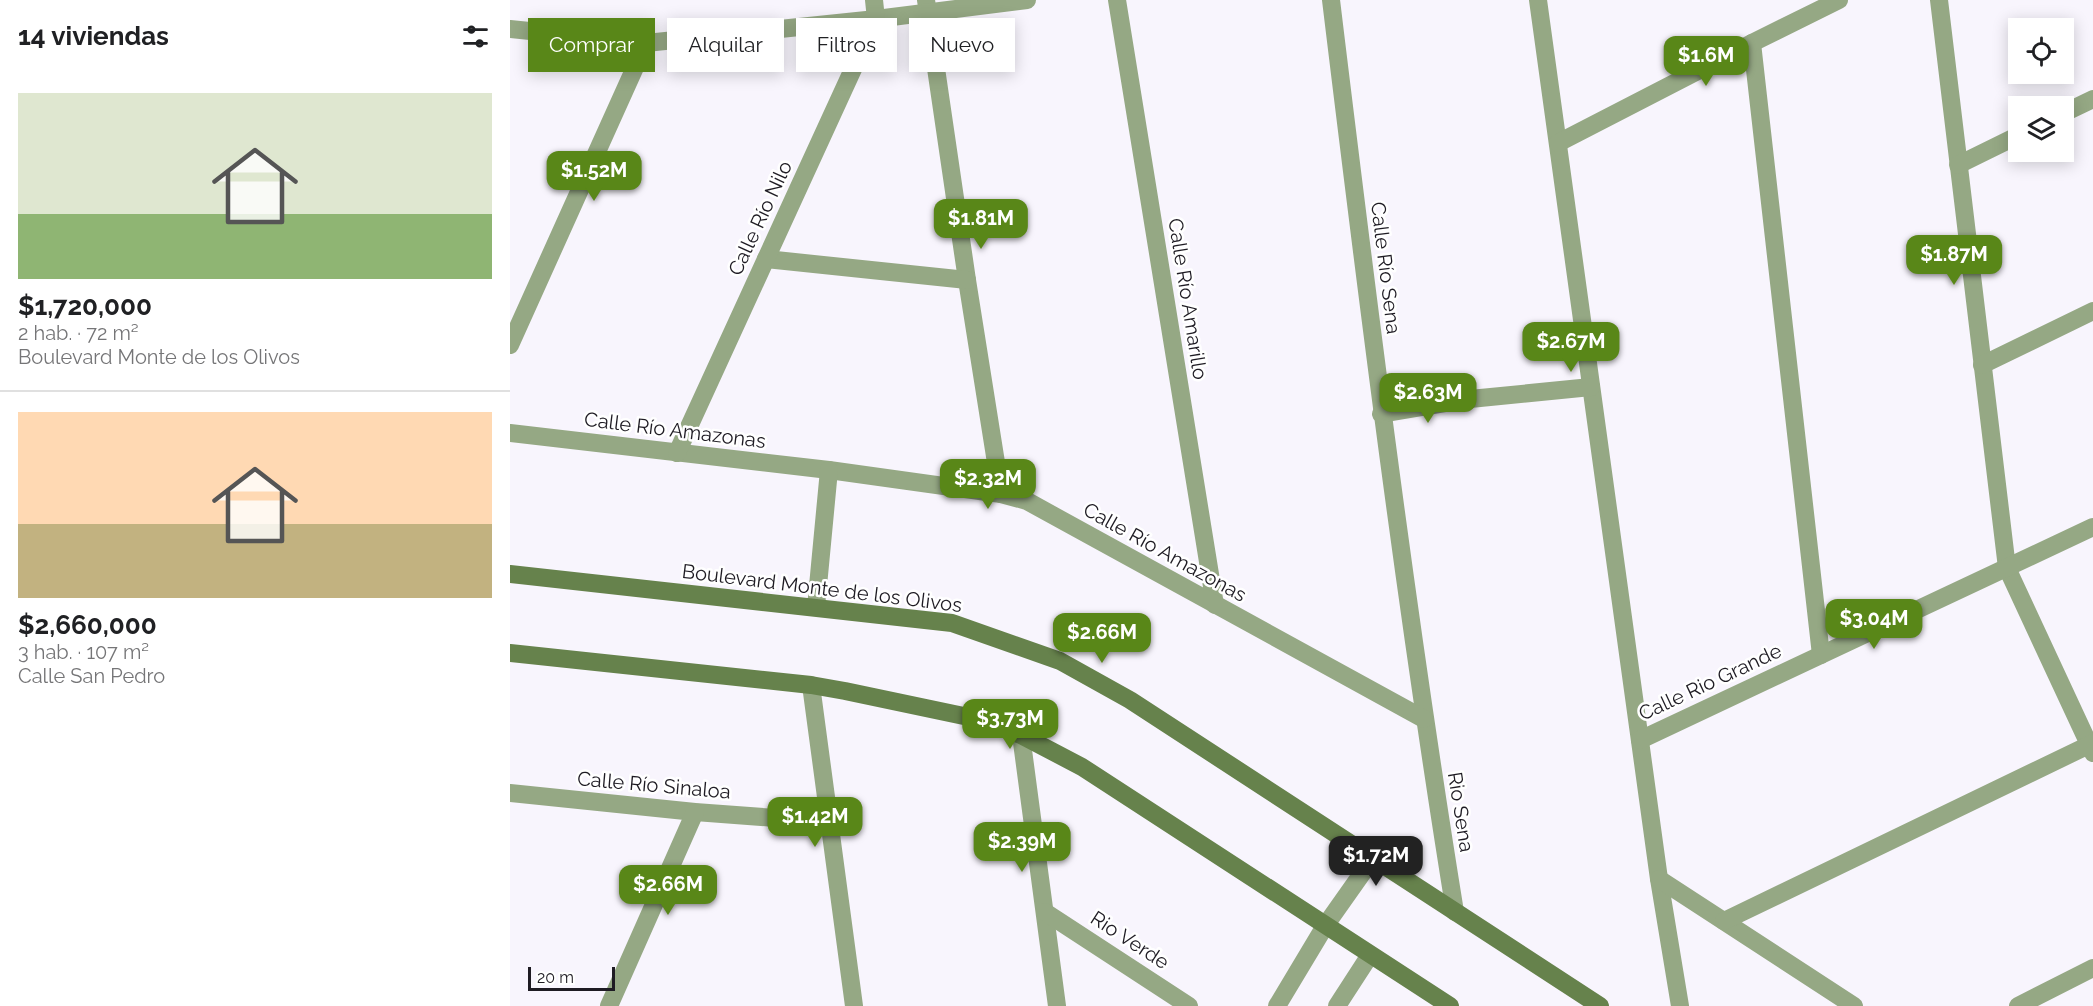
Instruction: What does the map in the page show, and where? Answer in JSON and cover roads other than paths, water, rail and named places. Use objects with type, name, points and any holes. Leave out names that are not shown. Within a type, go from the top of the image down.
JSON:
[{"type":"street","points":[[874,0],[876,18]]},
{"type":"street","points":[[883,18],[927,6],[1027,0]]},
{"type":"street","name":"Calle Río Amarillo","points":[[1117,0],[1215,605]]},
{"type":"street","name":"Calle Río Sena","points":[[1330,0],[1381,414],[1424,719]]},
{"type":"street","points":[[1538,0],[1659,879],[1680,1006]]},
{"type":"street","points":[[1558,144],[1752,42],[1839,0]]},
{"type":"street","points":[[1724,921],[2092,747],[2007,568],[1939,0]]},
{"type":"street","points":[[927,6],[1001,494]]},
{"type":"street","points":[[655,42],[796,28]]},
{"type":"street","points":[[510,29],[528,31]]},
{"type":"street","points":[[1752,42],[1821,655]]},
{"type":"street","points":[[510,345],[633,72]]},
{"type":"street","name":"Calle Río Nilo","points":[[677,453],[852,72]]},
{"type":"street","points":[[2074,108],[2093,99]]},
{"type":"street","points":[[1958,165],[2008,140]]},
{"type":"street","points":[[766,259],[967,280]]},
{"type":"street","points":[[1982,365],[2093,312]]},
{"type":"street","points":[[1381,414],[1470,399],[1591,387]]},
{"type":"street","name":"Calle Río Amazonas","points":[[510,433],[829,470],[1001,494],[1027,501],[1424,719]]},
{"type":"street","points":[[816,607],[829,470]]},
{"type":"street","name":"Calle Rio Grande","points":[[1640,740],[2093,527]]},
{"type":"street","name":"Boulevard Monte de los Olivos","points":[[510,574],[952,623],[1060,661],[1130,700],[1600,1006]]},
{"type":"street","points":[[510,653],[811,685],[978,719],[1021,735],[1082,767],[1450,1006]]},
{"type":"street","points":[[811,685],[851,1002]]},
{"type":"street","name":"Rio Sena","points":[[1424,719],[1455,912]]},
{"type":"street","points":[[1021,735],[1057,1006]]},
{"type":"street","name":"Calle Río Sinaloa","points":[[510,793],[695,812],[829,822]]},
{"type":"street","points":[[609,1006],[695,812]]},
{"type":"street","points":[[1277,1006],[1327,925],[1373,858]]},
{"type":"street","points":[[1659,879],[1854,1006]]},
{"type":"street","name":"Rio Verde","points":[[1045,912],[1189,1006]]},
{"type":"street","points":[[1337,1006],[1370,955]]},
{"type":"street","points":[[2018,1006],[2093,969]]}]
